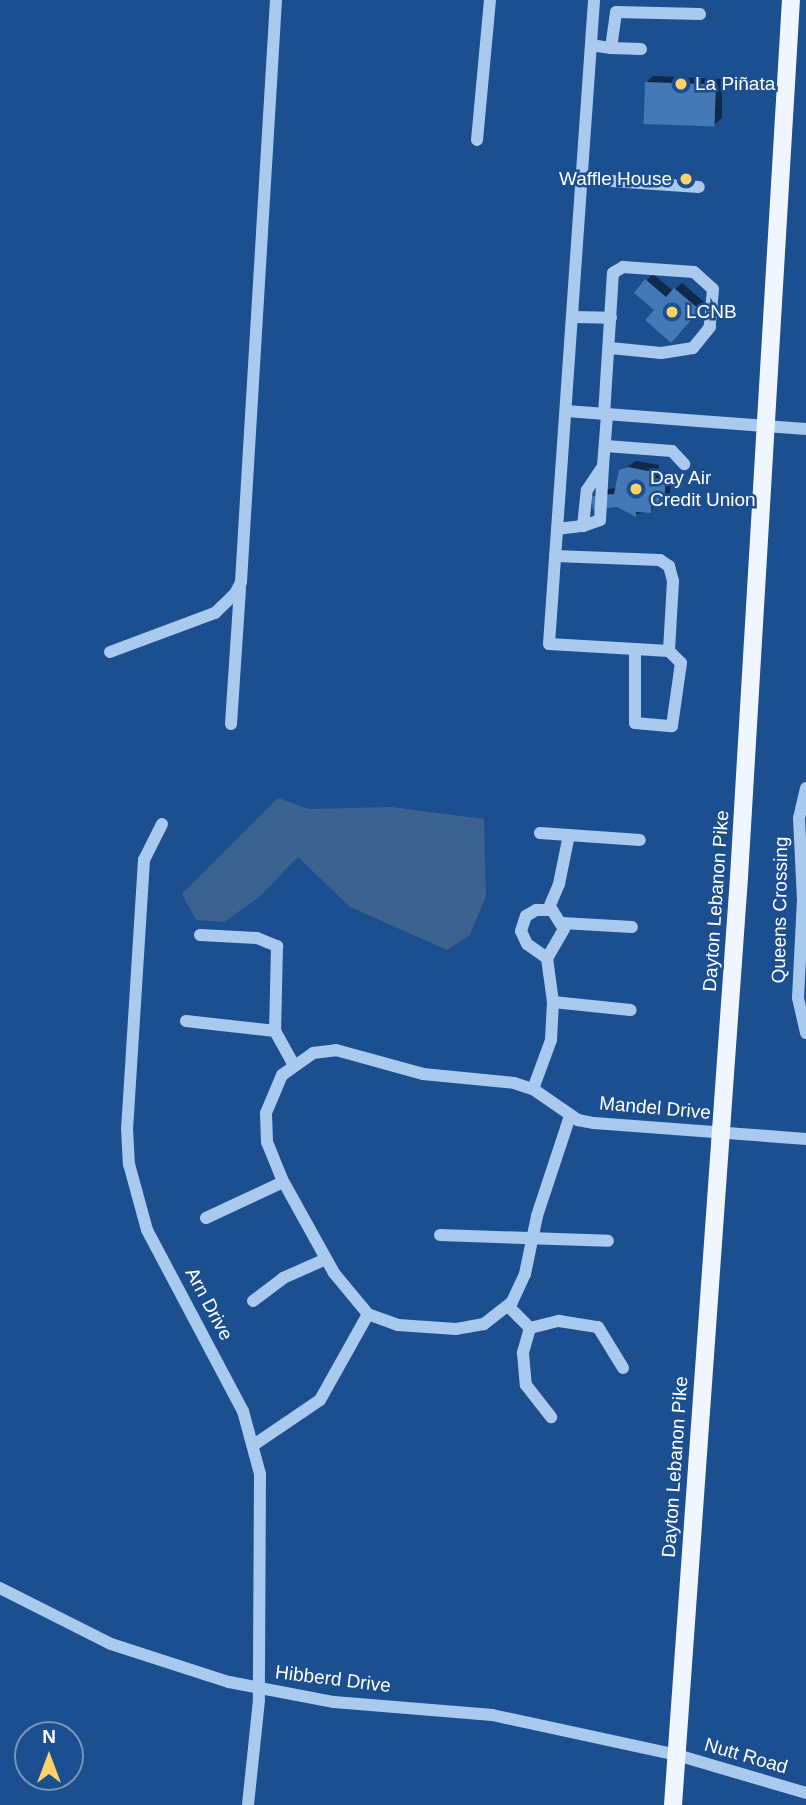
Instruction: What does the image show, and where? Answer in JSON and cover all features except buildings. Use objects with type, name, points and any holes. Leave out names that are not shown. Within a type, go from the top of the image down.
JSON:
[{"type":"main road","name":"Dayton Lebanon Pike","points":[[673,1805],[739,877],[791,0]]},
{"type":"street","points":[[231,723],[276,0]]},
{"type":"street","points":[[477,140],[490,0]]},
{"type":"street","points":[[594,0],[549,644],[635,649],[669,651],[681,663],[672,726],[635,723],[635,649]]},
{"type":"street","points":[[611,48],[616,12],[700,14]]},
{"type":"street","points":[[591,45],[641,49]]},
{"type":"street","points":[[582,179],[699,187]]},
{"type":"street","points":[[557,529],[583,526],[600,520],[606,446],[613,273],[622,267],[694,272],[713,289],[710,327],[693,348],[661,353],[610,348]]},
{"type":"street","points":[[572,317],[611,318]]},
{"type":"street","points":[[566,411],[806,429]]},
{"type":"street","points":[[606,446],[671,451],[684,464]]},
{"type":"street","points":[[583,526],[587,490],[603,466]]},
{"type":"street","points":[[555,556],[660,560],[669,566],[673,581],[669,651]]},
{"type":"street","points":[[110,652],[215,613],[240,584]]},
{"type":"street","name":"Queens Crossing","points":[[806,788],[799,818],[803,899],[798,998],[806,1033]]},
{"type":"street","name":"Arn Drive","points":[[162,824],[144,859],[127,1128],[129,1164],[147,1230],[243,1411],[255,1444],[262,1510],[260,1689],[248,1805]]},
{"type":"street","points":[[540,833],[640,840]]},
{"type":"street","points":[[548,909],[559,884],[569,835]]},
{"type":"street","points":[[548,909],[562,923],[632,927]]},
{"type":"street","points":[[547,958],[527,944],[521,931],[530,912],[548,909]]},
{"type":"street","points":[[533,1089],[551,1040],[553,1002],[547,958],[560,940],[562,923]]},
{"type":"street","points":[[200,935],[257,938],[277,946],[275,1031],[293,1063],[282,1075],[266,1113],[267,1142],[283,1182],[326,1259],[368,1314],[398,1325],[456,1329],[484,1324],[509,1307],[525,1274],[532,1239],[570,1116]]},
{"type":"street","points":[[553,1002],[631,1010]]},
{"type":"street","points":[[186,1021],[275,1031]]},
{"type":"street","name":"Mandel Drive","points":[[293,1063],[313,1053],[337,1051],[423,1074],[511,1083],[533,1089],[570,1116],[594,1123],[806,1139]]},
{"type":"street","points":[[206,1219],[283,1182]]},
{"type":"street","points":[[440,1235],[608,1241]]},
{"type":"street","points":[[253,1301],[282,1278],[326,1259]]},
{"type":"street","points":[[509,1307],[530,1328]]},
{"type":"street","points":[[255,1444],[320,1400],[368,1314]]},
{"type":"street","points":[[530,1328],[559,1321],[598,1327],[623,1368]]},
{"type":"street","points":[[530,1328],[523,1353],[526,1385],[551,1417]]},
{"type":"street","name":"Hibberd Drive","points":[[0,1588],[111,1644],[183,1670],[260,1689],[334,1702],[492,1715],[677,1755]]},
{"type":"street","name":"Nutt Road","points":[[677,1755],[806,1793]]},
{"type":"water","points":[[278,798],[309,809],[391,807],[484,819],[486,896],[470,935],[447,950],[350,907],[298,857],[258,898],[224,922],[196,920],[182,894]]},
{"type":"place","name":"La Piñata","points":[[681,84]]},
{"type":"place","name":"Waffle House","points":[[686,179]]},
{"type":"place","name":"LCNB","points":[[672,312]]},
{"type":"place","name":"Day Air Credit Union","points":[[636,489]]}]
